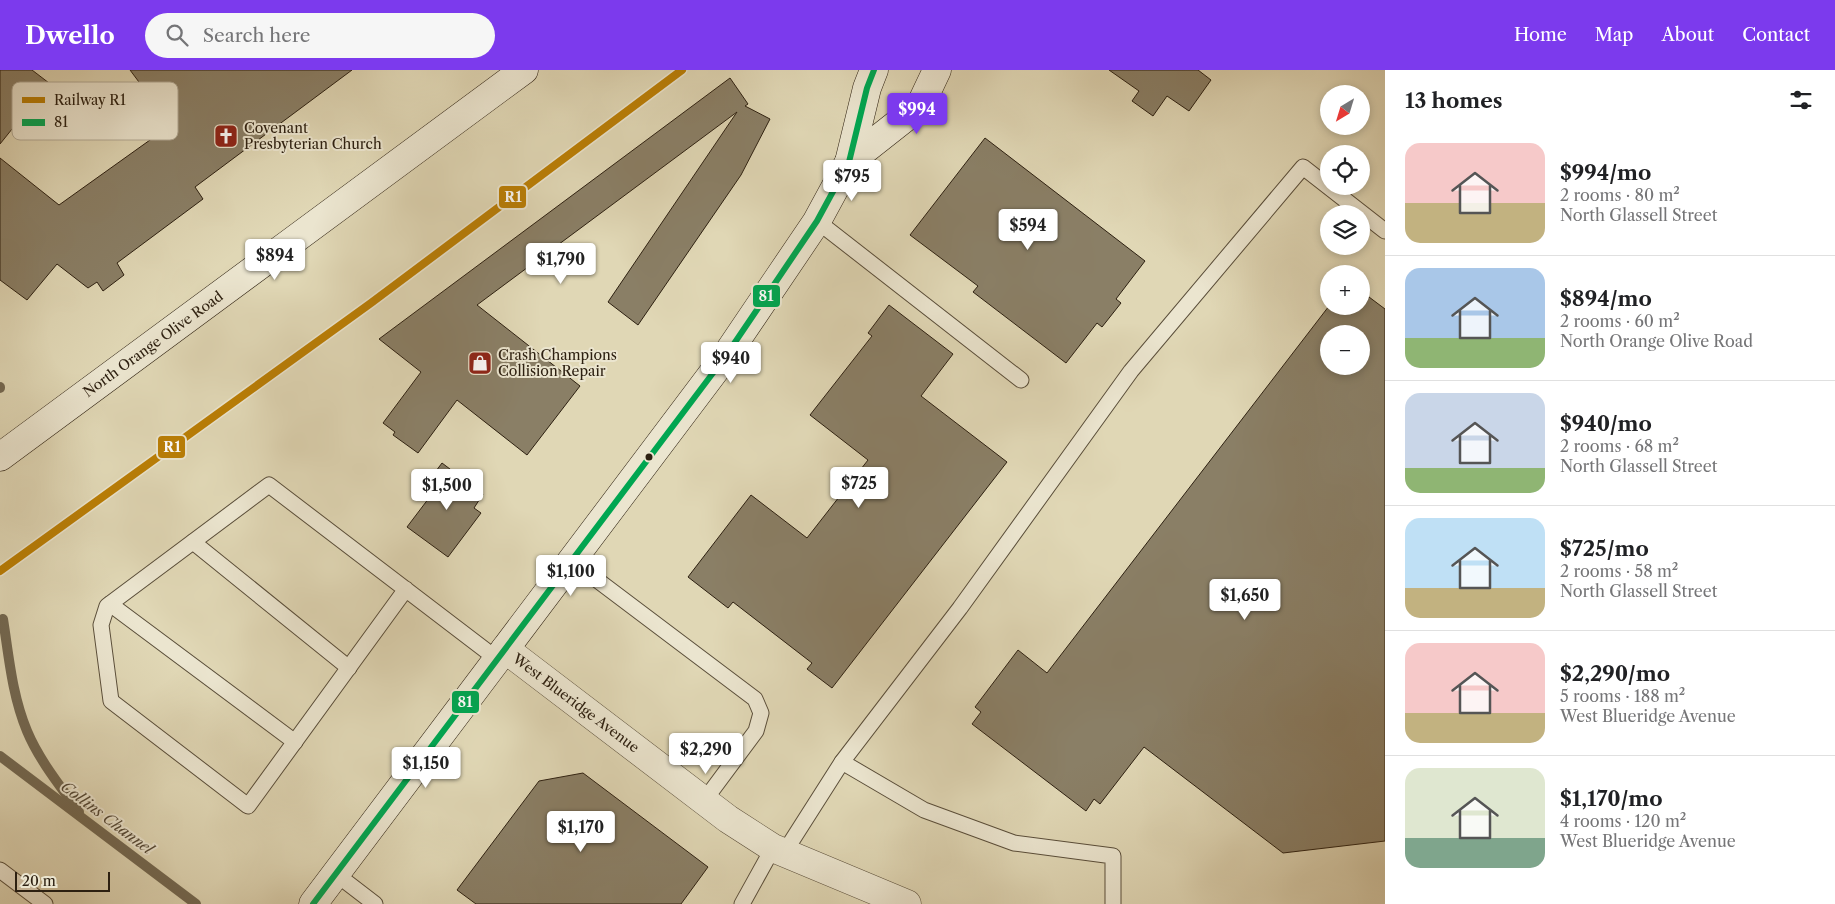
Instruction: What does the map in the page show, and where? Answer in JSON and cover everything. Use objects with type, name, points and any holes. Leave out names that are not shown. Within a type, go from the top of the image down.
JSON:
[{"type":"main road","name":"North Orange Olive Road","points":[[0,457],[524,70]]},
{"type":"main road","points":[[313,904],[725,357],[817,220],[849,162],[867,88],[874,70]]},
{"type":"main road","points":[[849,162],[920,106],[936,70]]},
{"type":"main road","name":"West Blueridge Avenue","points":[[501,654],[704,800],[779,851],[907,904]]},
{"type":"lane","points":[[742,904],[842,762],[960,608],[1131,371],[1303,167],[1385,231]]},
{"type":"lane","points":[[817,220],[1021,380]]},
{"type":"lane","points":[[406,589],[248,806],[111,701],[101,625],[108,606],[269,485],[406,589],[501,654]]},
{"type":"lane","points":[[193,542],[349,668]]},
{"type":"lane","points":[[572,560],[755,699],[761,713],[756,731],[704,800]]},
{"type":"lane","points":[[110,604],[295,742]]},
{"type":"lane","points":[[842,762],[924,810],[1014,843],[1114,856],[1113,904]]},
{"type":"lane","points":[[0,870],[45,904]]},
{"type":"lane","points":[[336,874],[375,904]]},
{"type":"building","points":[[0,70],[32,70],[48,82],[12,82],[12,129],[0,144]]},
{"type":"building","points":[[130,70],[352,70],[195,187],[203,199],[117,263],[124,275],[103,291],[97,282],[88,288],[57,264],[27,300],[0,280],[0,158],[59,205],[150,140],[178,140],[178,82],[139,82]]},
{"type":"building","points":[[1109,70],[1198,70],[1211,80],[1189,111],[1167,96],[1153,116],[1132,101],[1139,91]]},
{"type":"building","points":[[730,78],[748,104],[745,106],[770,119],[741,175],[638,325],[608,302],[737,112],[477,305],[580,386],[527,455],[457,400],[418,453],[393,435],[395,432],[383,423],[421,372],[379,339]]},
{"type":"building","points":[[985,138],[1145,261],[1116,299],[1121,303],[1102,327],[1097,323],[1066,363],[973,292],[978,286],[910,235]]},
{"type":"building","points":[[1370,298],[1385,309],[1385,841],[1283,853],[1144,747],[1100,804],[1094,799],[1086,811],[972,724],[981,712],[975,707],[1018,650],[1047,673],[1322,315],[1370,315]]},
{"type":"building","points":[[889,305],[953,354],[921,396],[1007,462],[832,688],[807,669],[812,663],[733,602],[728,608],[688,577],[751,495],[807,538],[868,460],[810,415],[872,336],[868,333]]},
{"type":"building","points":[[442,463],[483,494],[474,508],[481,513],[448,557],[407,527],[432,494],[424,487]]},
{"type":"building","points":[[583,773],[708,867],[681,904],[476,904],[457,890],[539,781]]},
{"type":"waterway","points":[[3,619],[14,690],[27,731],[44,763],[79,812]]},
{"type":"waterway","name":"Collins Channel","points":[[0,756],[196,904]]},
{"type":"rail line","name":"R1","points":[[0,571],[371,303],[682,70]]},
{"type":"transit line","name":"81","points":[[313,904],[725,357],[817,221],[849,162],[867,88],[874,70]]},
{"type":"place","name":"Covenant Presbyterian Church","points":[[226,136]]},
{"type":"place","name":"Crash Champions Collision Repair","points":[[480,363]]}]
